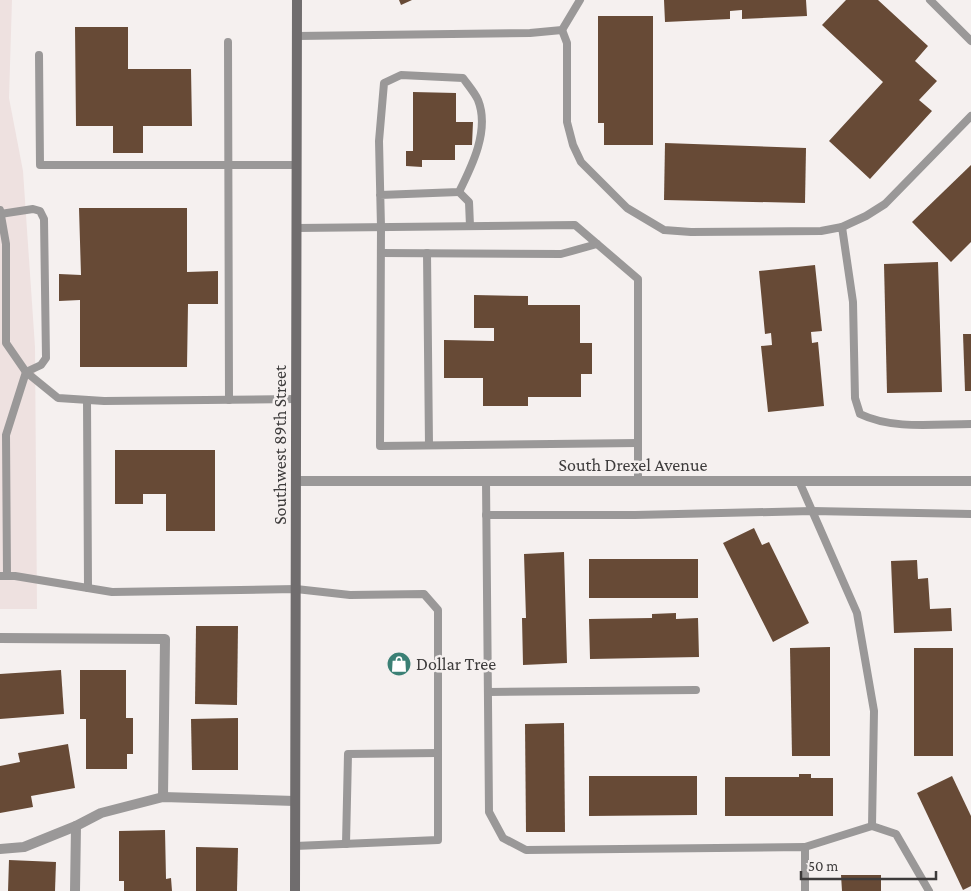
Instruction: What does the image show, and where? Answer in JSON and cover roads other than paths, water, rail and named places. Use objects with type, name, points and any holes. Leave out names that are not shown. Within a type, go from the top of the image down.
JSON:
[{"type":"main road","name":"Southwest 89th Street","points":[[295,891],[297,0]]},
{"type":"street","name":"South Drexel Avenue","points":[[296,481],[971,481]]},
{"type":"street","points":[[0,638],[165,639],[163,797]]},
{"type":"street","points":[[0,849],[24,847],[76,826],[101,813],[163,797],[295,801]]},
{"type":"street","points":[[75,891],[76,826]]},
{"type":"lane","points":[[562,30],[580,0]]},
{"type":"lane","points":[[930,0],[971,41]]},
{"type":"lane","points":[[297,36],[530,33],[562,30]]},
{"type":"lane","points":[[562,30],[567,43],[567,122],[573,145],[586,168],[627,208],[664,230],[691,232],[821,231],[842,227],[866,216],[885,204],[971,116]]},
{"type":"lane","points":[[228,42],[228,400]]},
{"type":"lane","points":[[39,55],[40,165],[296,165]]},
{"type":"lane","points":[[459,192],[470,170],[482,128],[478,100],[463,78],[401,76],[384,83],[379,141],[381,227],[380,446],[638,444]]},
{"type":"lane","points":[[380,195],[459,192],[469,202],[470,226]]},
{"type":"lane","points":[[295,846],[438,840],[438,610],[424,594],[350,595],[296,589],[112,592],[4,576],[6,435],[26,372],[41,365],[46,358],[47,347],[44,219],[40,211],[33,210],[0,213],[6,244],[6,343],[26,372],[58,398],[87,400],[296,399]]},
{"type":"lane","points":[[296,228],[575,225],[638,279],[638,481]]},
{"type":"lane","points":[[842,227],[853,302],[855,398],[860,414],[874,421],[892,424],[971,424]]},
{"type":"lane","points":[[381,253],[561,254],[597,244]]},
{"type":"lane","points":[[427,253],[429,445]]},
{"type":"lane","points":[[87,400],[88,588]]},
{"type":"lane","points":[[486,481],[489,812],[503,838],[526,850],[805,847],[872,826],[896,834],[929,891]]},
{"type":"lane","points":[[799,481],[857,613],[874,711],[872,826]]},
{"type":"lane","points":[[486,515],[812,512],[971,514]]},
{"type":"lane","points":[[488,692],[696,690]]},
{"type":"lane","points":[[346,844],[348,754],[438,753]]},
{"type":"lane","points":[[805,847],[805,891]]},
{"type":"place","name":"Dollar Tree","points":[[399,664]]}]
